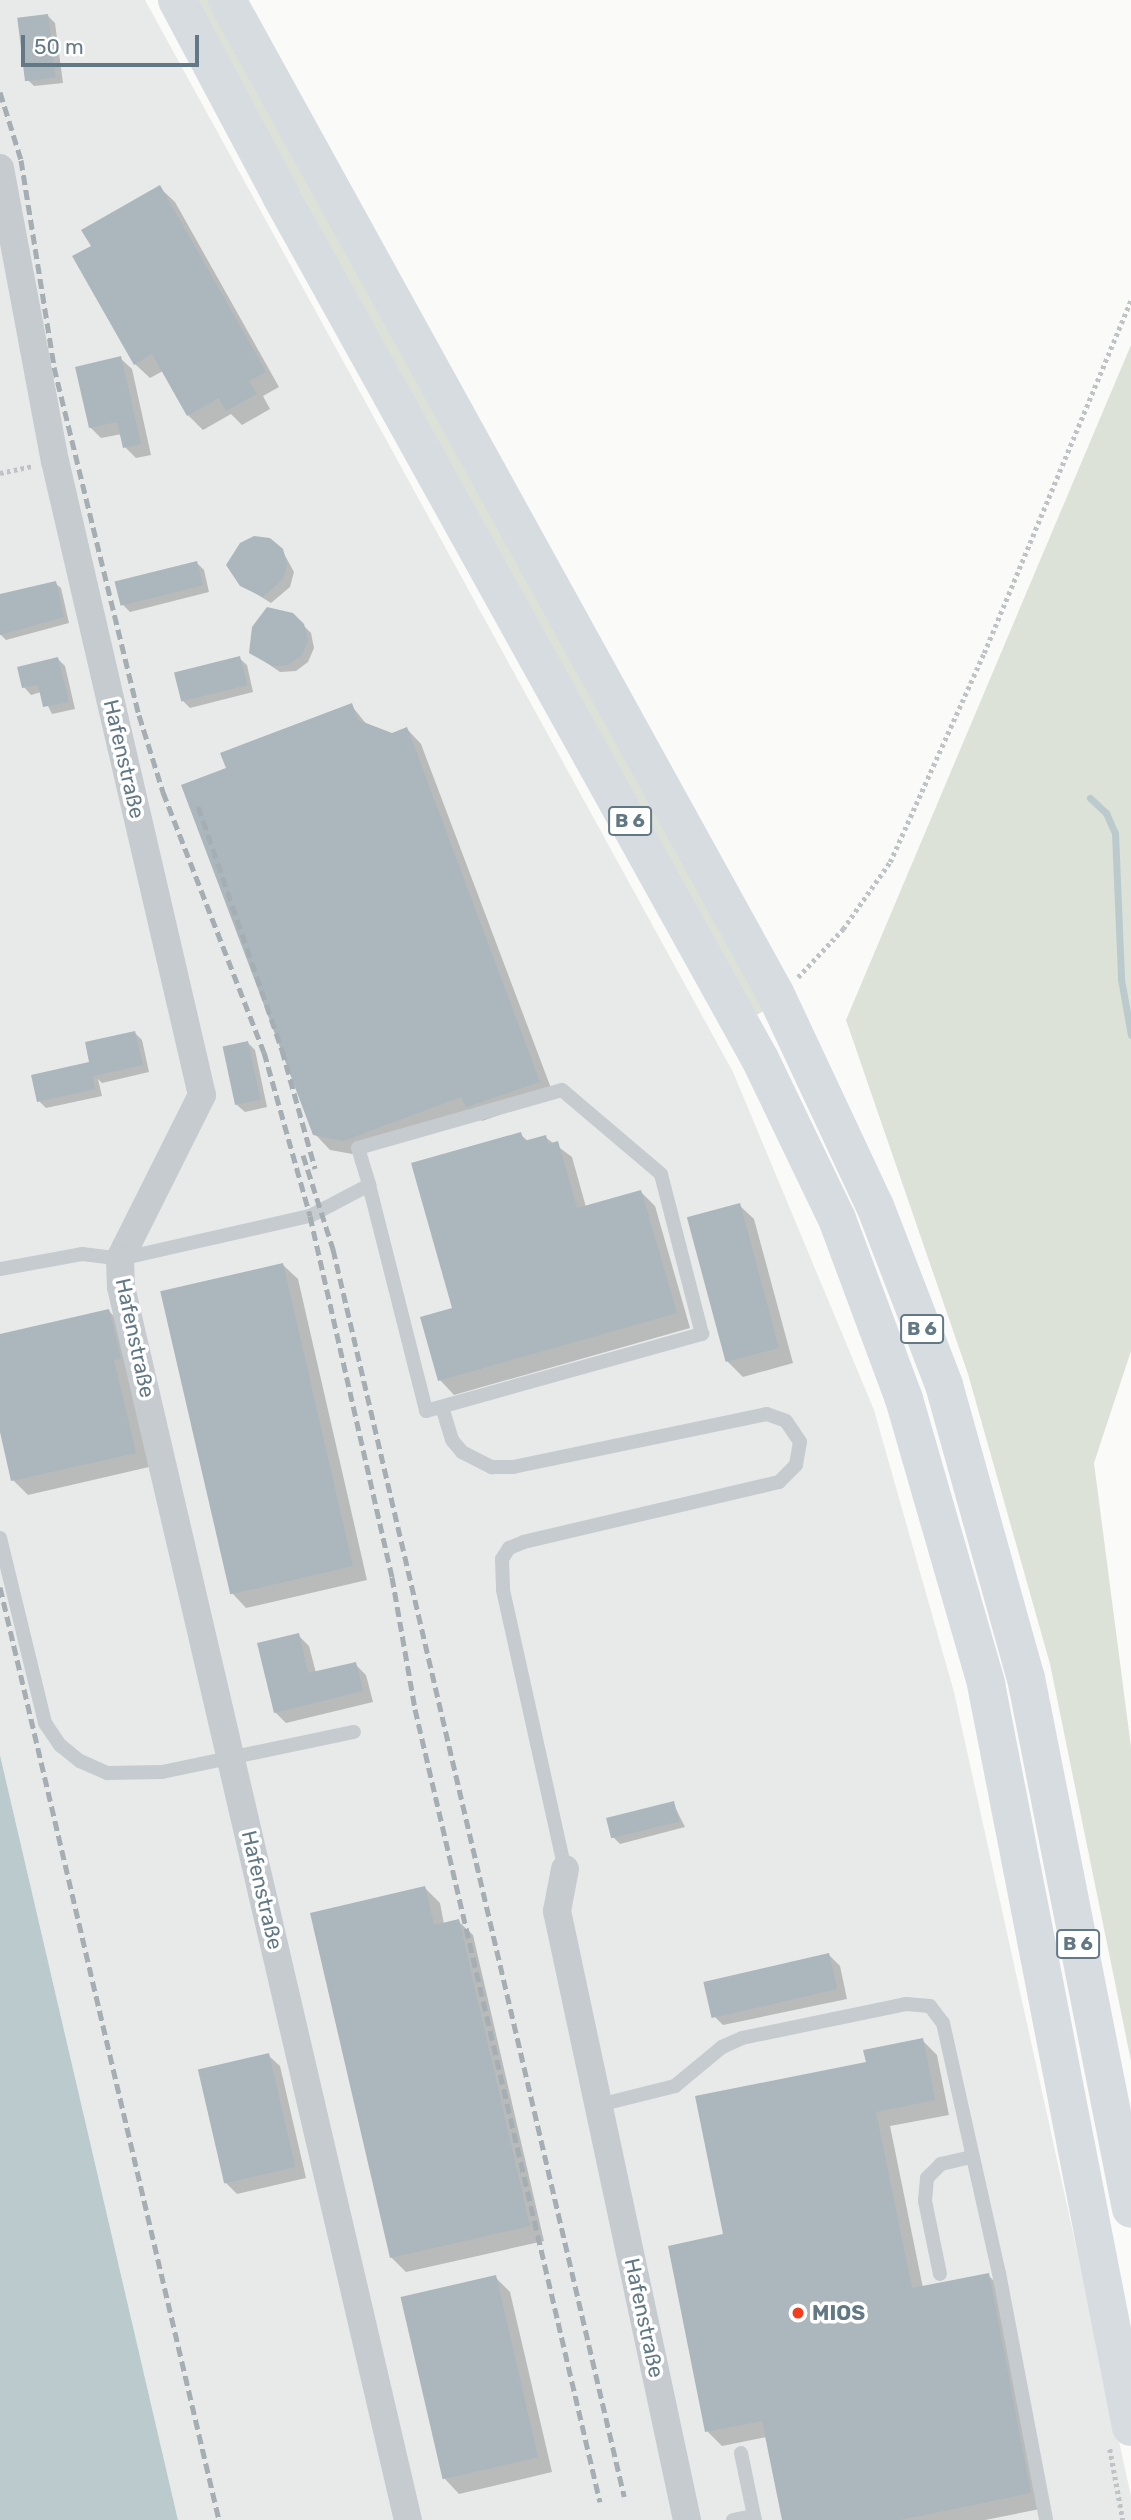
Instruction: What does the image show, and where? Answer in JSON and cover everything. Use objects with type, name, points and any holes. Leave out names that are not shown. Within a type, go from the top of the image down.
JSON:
[{"type":"main road","name":"B 6","points":[[177,0],[281,196],[760,1059],[837,1219],[905,1399],[986,1684],[1119,2431]]},
{"type":"main road","name":"B 6","points":[[227,0],[776,995],[875,1206],[944,1385],[984,1517],[1026,1678],[1131,2209]]},
{"type":"street","name":"Hafenstraße","points":[[0,168],[55,461],[202,1095],[120,1259],[121,1287],[408,2520]]},
{"type":"street","name":"Hafenstraße","points":[[565,1868],[556,1911],[687,2520]]},
{"type":"lane","points":[[562,1090],[661,1174],[702,1334],[426,1411],[369,1185],[358,1148],[562,1090]]},
{"type":"lane","points":[[0,1269],[60,1256],[120,1259],[310,1216],[369,1185]]},
{"type":"lane","points":[[442,1407],[452,1440],[462,1452],[492,1467],[513,1467],[767,1413],[786,1421],[800,1442],[796,1465],[779,1482],[524,1542],[509,1548],[502,1559],[503,1590],[565,1868]]},
{"type":"lane","points":[[0,1538],[46,1723],[60,1745],[80,1761],[107,1773],[138,1775],[354,1731]]},
{"type":"lane","points":[[599,2105],[675,2086],[722,2047],[742,2038],[922,2004],[930,2006],[943,2023],[999,2273],[1046,2520]]},
{"type":"lane","points":[[940,2273],[925,2201],[927,2178],[941,2164],[971,2157]]},
{"type":"lane","points":[[733,2520],[754,2518],[741,2453]]},
{"type":"path","points":[[776,995],[843,929],[890,862],[984,653],[1131,300]]},
{"type":"path","points":[[0,473],[55,461]]},
{"type":"path","points":[[1119,2431],[1124,2520]]},
{"type":"shaded area","points":[[0,0],[145,0],[733,1072],[874,1410],[954,1692],[1131,2496],[1131,2520],[178,2520],[0,1755]]},
{"type":"shaded area","points":[[195,0],[211,0],[769,1008],[753,1017]]},
{"type":"shaded area","points":[[1131,345],[1131,1351],[1094,1463],[1131,1747],[1131,2061],[1050,1664],[968,1374],[846,1020]]},
{"type":"shaded area","points":[[0,1755],[178,2520],[0,2520]]},
{"type":"building","points":[[48,14],[56,78],[25,81],[17,18]]},
{"type":"building","points":[[160,185],[266,372],[249,381],[257,394],[226,411],[219,398],[187,416],[152,354],[134,365],[72,256],[91,246],[81,230]]},
{"type":"building","points":[[121,356],[141,444],[123,448],[117,422],[89,428],[75,367]]},
{"type":"building","points":[[254,536],[270,538],[283,549],[287,564],[283,579],[263,597],[240,586],[226,565],[240,543]]},
{"type":"building","points":[[197,561],[203,585],[121,606],[115,582]]},
{"type":"building","points":[[56,581],[64,617],[0,635],[0,594]]},
{"type":"building","points":[[267,607],[293,613],[304,624],[308,640],[302,655],[288,665],[272,666],[249,653],[252,627]]},
{"type":"building","points":[[240,656],[247,685],[181,702],[174,672]]},
{"type":"building","points":[[58,657],[69,702],[43,707],[38,685],[22,688],[17,667]]},
{"type":"building","points":[[352,703],[358,720],[392,733],[407,727],[540,1082],[466,1107],[461,1097],[343,1141],[313,1135],[181,785],[226,768],[220,753]]},
{"type":"building","points":[[135,1031],[143,1065],[93,1076],[90,1063],[95,1089],[37,1102],[31,1075],[89,1062],[85,1042]]},
{"type":"building","points":[[248,1041],[260,1100],[235,1105],[223,1046]]},
{"type":"building","points":[[521,1132],[524,1141],[546,1135],[548,1144],[558,1141],[577,1208],[641,1190],[677,1313],[438,1381],[420,1317],[452,1308],[411,1163]]},
{"type":"building","points":[[740,1203],[779,1348],[726,1362],[687,1217]]},
{"type":"building","points":[[283,1263],[353,1566],[230,1594],[160,1291]]},
{"type":"building","points":[[109,1309],[121,1359],[114,1360],[136,1453],[11,1481],[0,1432],[0,1334]]},
{"type":"building","points":[[299,1633],[308,1673],[356,1662],[363,1691],[274,1713],[257,1643]]},
{"type":"building","points":[[674,1801],[679,1821],[611,1838],[606,1818]]},
{"type":"building","points":[[425,1886],[434,1925],[459,1919],[530,2226],[390,2258],[310,1913]]},
{"type":"building","points":[[829,1953],[837,1989],[712,2018],[703,1982]]},
{"type":"building","points":[[923,2038],[935,2100],[876,2112],[912,2288],[989,2273],[1031,2493],[900,2520],[782,2520],[762,2421],[705,2432],[668,2246],[723,2234],[695,2096],[866,2062],[863,2050]]},
{"type":"building","points":[[269,2053],[295,2167],[224,2183],[198,2069]]},
{"type":"building","points":[[496,2275],[538,2457],[443,2479],[401,2297]]},
{"type":"waterway","points":[[1090,798],[1106,813],[1115,833],[1121,979],[1131,1035]]},
{"type":"railway","points":[[0,92],[21,160],[54,367],[139,715],[163,792],[264,1052],[310,1216],[392,1577],[415,1709],[600,2502]]},
{"type":"railway","points":[[198,806],[282,1050],[315,1168]]},
{"type":"railway","points":[[303,1155],[333,1249],[624,2496]]},
{"type":"railway","points":[[0,1587],[219,2520]]},
{"type":"place","name":"MIOS","points":[[798,2313]]}]
